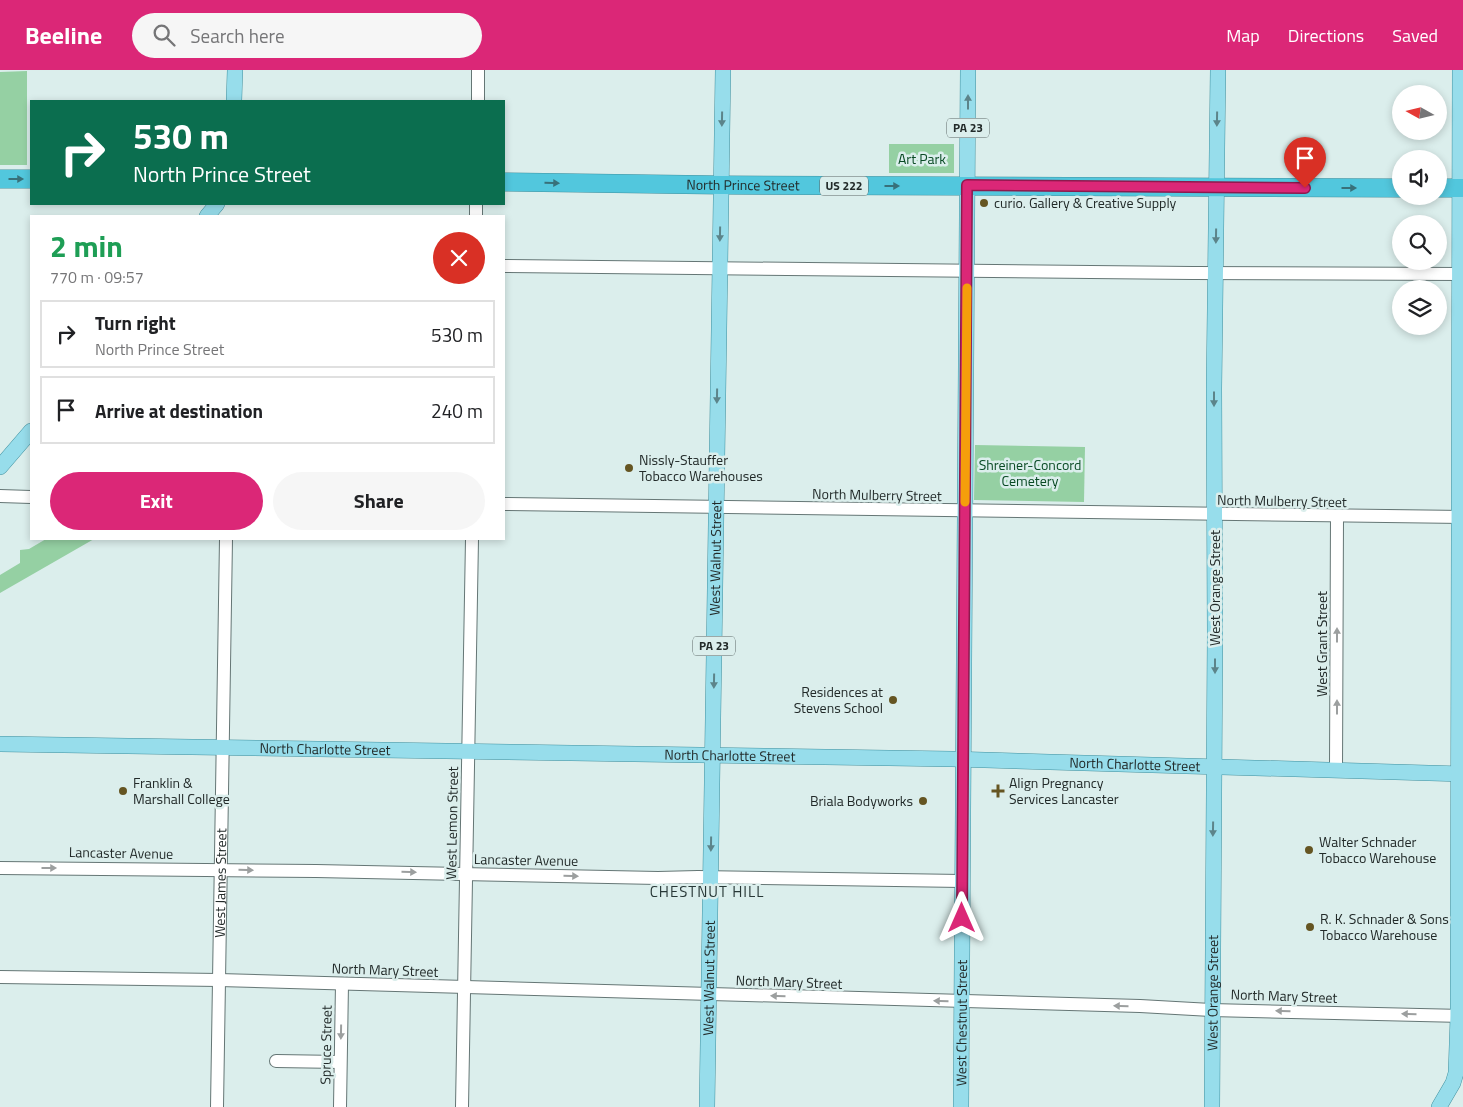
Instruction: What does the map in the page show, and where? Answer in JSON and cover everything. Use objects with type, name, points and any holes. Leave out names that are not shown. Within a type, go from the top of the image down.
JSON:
[{"type":"highway","points":[[0,179],[30,179]]},
{"type":"highway","name":"North Prince Street","points":[[505,182],[721,185],[1392,188]]},
{"type":"highway","points":[[1447,188],[1461,188]]},
{"type":"main road","points":[[234,70],[234,100]]},
{"type":"main road","name":"West Walnut Street","points":[[707,1107],[723,70]]},
{"type":"main road","name":"West Chestnut Street","points":[[960,1107],[968,70]]},
{"type":"main road","name":"West Orange Street","points":[[1212,1107],[1211,1010],[1218,70]]},
{"type":"main road","points":[[1439,1107],[1453,1083],[1456,1073],[1460,1016],[1460,70]]},
{"type":"main road","points":[[208,215],[216,205]]},
{"type":"main road","points":[[0,467],[30,432]]},
{"type":"main road","name":"North Charlotte Street","points":[[0,744],[963,759],[1336,771],[1461,773]]},
{"type":"street","points":[[478,70],[478,100]]},
{"type":"street","points":[[1218,70],[1223,70]]},
{"type":"street","points":[[505,266],[1461,274]]},
{"type":"street","points":[[0,496],[30,497]]},
{"type":"street","name":"North Mulberry Street","points":[[505,504],[1461,518]]},
{"type":"street","name":"West Grant Street","points":[[1336,771],[1337,516]]},
{"type":"street","name":"West James Street","points":[[218,1107],[226,540]]},
{"type":"street","name":"West Lemon Street","points":[[462,1107],[472,540]]},
{"type":"street","name":"Lancaster Avenue","points":[[0,868],[962,881]]},
{"type":"street","name":"North Mary Street","points":[[0,977],[220,980],[1460,1016]]},
{"type":"street","name":"Spruce Street","points":[[340,1107],[342,984]]},
{"type":"street","points":[[276,1061],[340,1062]]},
{"type":"green space","points":[[27,71],[27,165],[0,165],[0,72]]},
{"type":"green space","name":"Art Park","points":[[889,144],[954,144],[954,173],[889,173]]},
{"type":"green space","name":"Shreiner-Concord Cemetery","points":[[975,445],[1085,447],[1084,502],[974,500]]},
{"type":"green space","points":[[44,540],[92,540],[0,593],[0,575],[20,563],[20,550],[29,549]]},
{"type":"slow traffic","points":[[965,502],[967,288]]},
{"type":"place","name":"curio. Gallery & Creative Supply","points":[[984,203]]},
{"type":"place","name":"Nissly-Stauffer Tobacco Warehouses","points":[[629,468]]},
{"type":"place","name":"Residences at Stevens School","points":[[893,700]]},
{"type":"place","name":"Franklin & Marshall College","points":[[123,791]]},
{"type":"place","name":"Align Pregnancy Services Lancaster","points":[[998,791]]},
{"type":"place","name":"Briala Bodyworks","points":[[923,801]]},
{"type":"place","name":"Walter Schnader Tobacco Warehouse","points":[[1309,850]]},
{"type":"place","name":"R. K. Schnader & Sons Tobacco Warehouse","points":[[1310,927]]},
{"type":"district","name":"CHESTNUT HILL","points":[[707,892]]},
{"type":"route","points":[[962,918],[967,185],[1305,188]]}]
